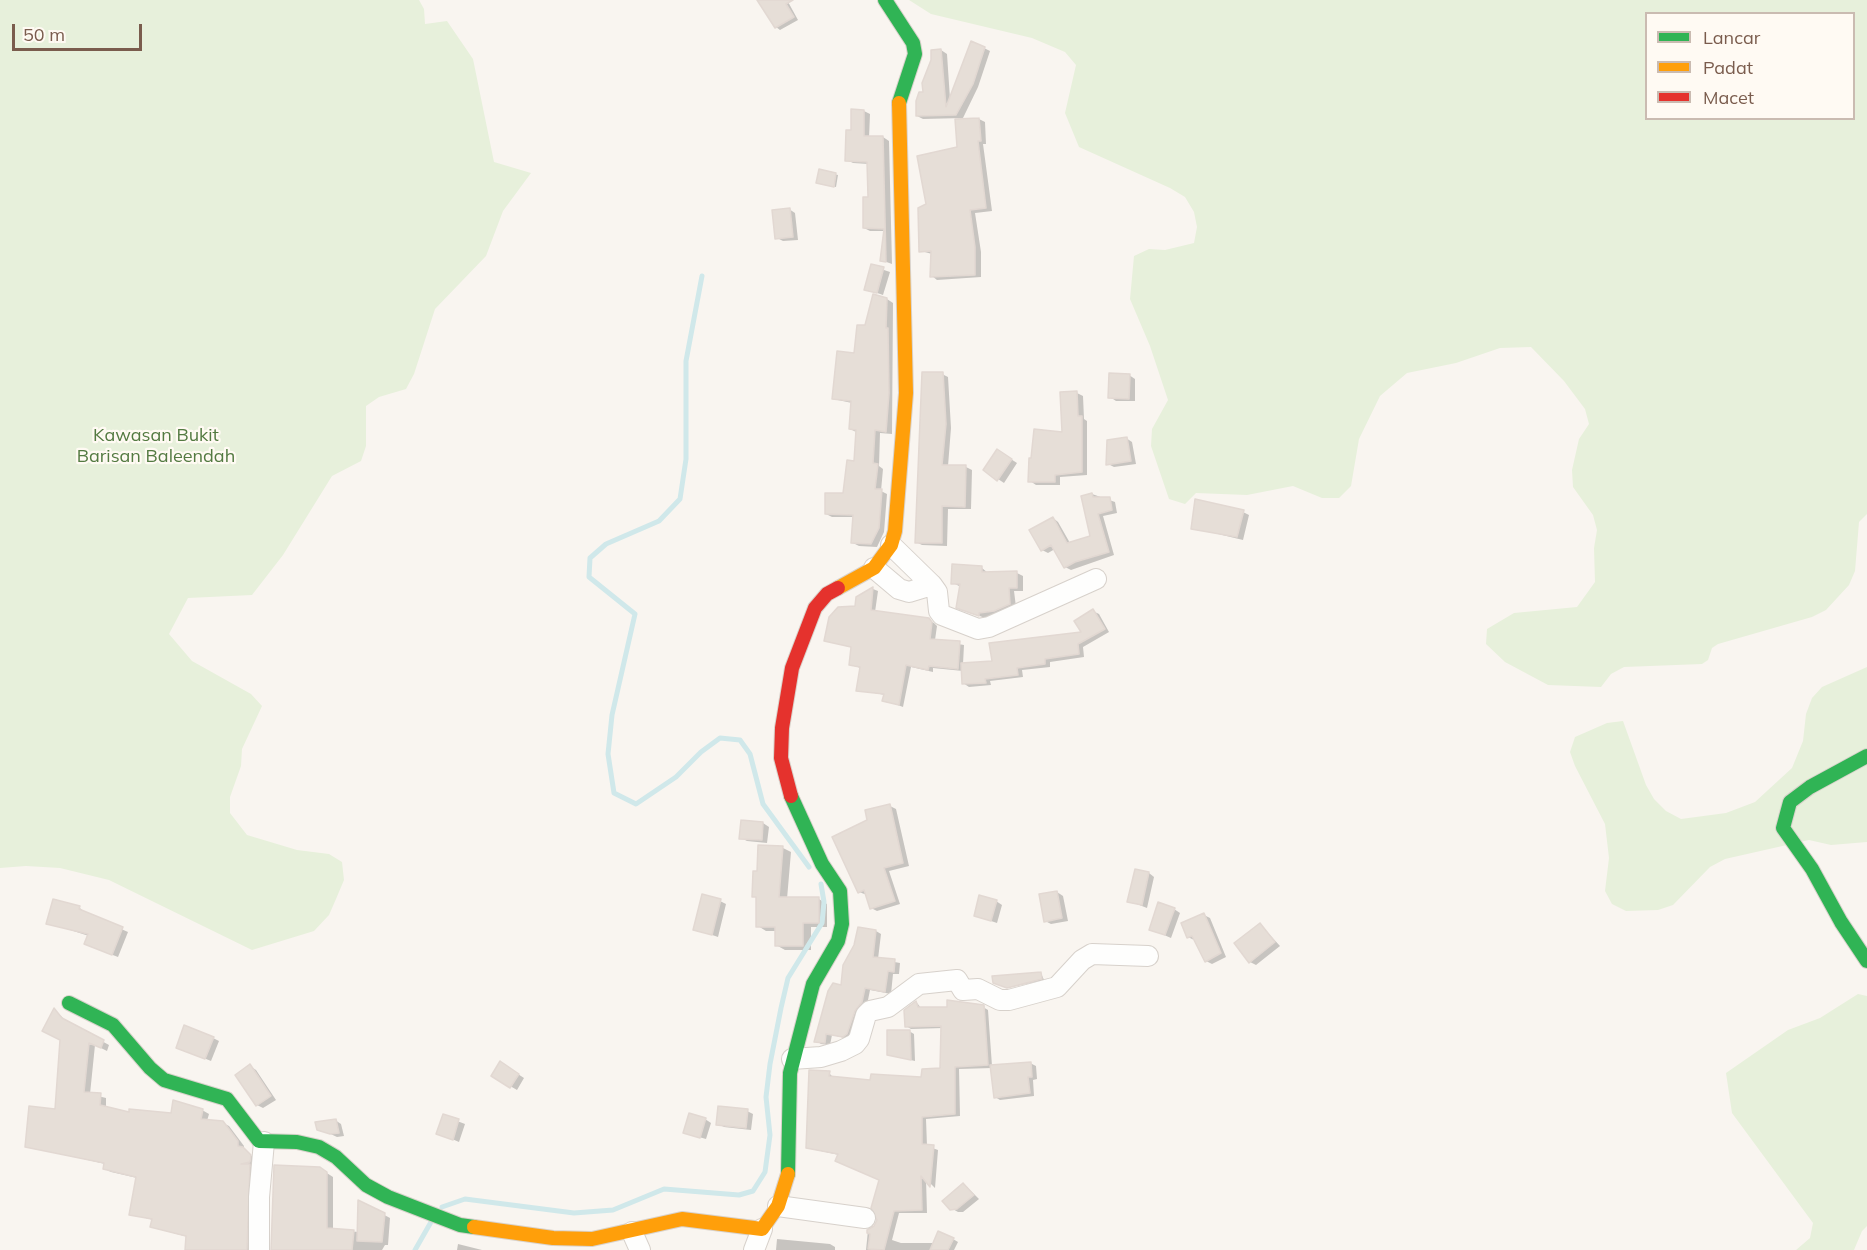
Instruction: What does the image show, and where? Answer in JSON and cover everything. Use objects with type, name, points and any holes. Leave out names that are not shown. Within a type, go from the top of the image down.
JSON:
[{"type":"street","points":[[754,1250],[762,1229],[778,1206],[789,1170],[788,1100],[792,1059],[813,984],[838,941],[842,924],[840,891],[822,864],[786,784],[781,758],[782,728],[792,668],[815,608],[827,594],[874,568],[891,545],[895,531],[906,393],[899,98],[915,54],[913,43],[885,0]]},
{"type":"street","points":[[891,545],[932,585],[937,592],[939,611],[942,615],[978,629],[989,627],[1096,579]]},
{"type":"street","points":[[874,568],[899,589],[909,592],[932,585]]},
{"type":"street","points":[[1867,756],[1810,787],[1790,802],[1785,813],[1783,828],[1812,868],[1841,922],[1867,961]]},
{"type":"street","points":[[792,1059],[827,1055],[855,1044],[859,1039],[866,1015],[870,1011],[888,1007],[919,984],[957,980],[963,990],[978,989],[1000,1000],[1009,1000],[1057,987],[1082,960],[1092,954],[1148,956]]},
{"type":"street","points":[[69,1003],[113,1025],[150,1068],[164,1080],[227,1099],[256,1139],[264,1142],[297,1142],[319,1148],[336,1157],[366,1185],[453,1222],[471,1227],[554,1238],[592,1239],[632,1232],[682,1219],[762,1229]]},
{"type":"street","points":[[259,1250],[259,1197],[264,1142]]},
{"type":"street","points":[[778,1206],[865,1218]]},
{"type":"street","points":[[632,1232],[640,1250]]},
{"type":"green space","name":"Kawasan Bukit Barisan Baleendah","points":[[0,0],[419,0],[424,9],[425,24],[447,21],[473,59],[494,162],[531,173],[503,211],[486,256],[435,309],[414,374],[406,389],[379,397],[366,406],[366,446],[361,461],[332,476],[283,555],[252,595],[188,598],[169,634],[192,661],[251,694],[262,706],[242,749],[241,766],[230,797],[230,813],[247,835],[297,850],[329,854],[342,862],[344,880],[329,915],[314,931],[252,950],[109,880],[60,868],[26,866],[0,868]]},
{"type":"green space","points":[[909,0],[1867,0],[1867,514],[1859,522],[1855,571],[1849,585],[1826,610],[1812,617],[1718,644],[1712,648],[1708,660],[1702,664],[1624,667],[1611,674],[1601,687],[1548,685],[1505,662],[1486,644],[1487,629],[1514,613],[1577,607],[1595,582],[1594,548],[1597,530],[1593,515],[1573,487],[1572,470],[1579,439],[1589,424],[1585,409],[1564,381],[1531,347],[1500,348],[1456,363],[1407,373],[1380,396],[1359,439],[1351,486],[1339,498],[1322,498],[1293,486],[1247,495],[1196,493],[1185,504],[1169,499],[1151,446],[1152,429],[1168,400],[1150,346],[1130,299],[1134,256],[1149,249],[1165,250],[1194,243],[1197,227],[1194,212],[1185,197],[1170,188],[1079,147],[1065,113],[1076,65],[1065,52],[1032,38],[931,14]]},
{"type":"green space","points":[[1867,667],[1867,842],[1831,845],[1809,840],[1725,859],[1710,867],[1673,905],[1658,910],[1626,911],[1612,904],[1605,891],[1609,858],[1605,824],[1570,752],[1575,737],[1607,723],[1623,721],[1646,785],[1654,799],[1666,811],[1681,819],[1726,813],[1755,802],[1792,768],[1803,741],[1806,714],[1812,698],[1822,687]]},
{"type":"green space","points":[[1858,994],[1867,996],[1867,1226],[1862,1231],[1854,1250],[1796,1250],[1810,1238],[1813,1223],[1732,1113],[1726,1073],[1788,1030],[1820,1018]]},
{"type":"building","points":[[757,0],[793,0],[786,4],[794,17],[775,28]]},
{"type":"building","points":[[971,41],[985,47],[973,84],[956,115],[916,116],[916,101],[919,92],[923,92],[922,83],[931,60],[931,50],[941,49],[946,107]]},
{"type":"building","points":[[851,109],[864,110],[864,136],[883,136],[886,262],[880,261],[884,229],[863,228],[863,197],[868,197],[867,162],[845,161],[846,130],[851,130]]},
{"type":"building","points":[[979,118],[981,141],[978,141],[986,208],[970,210],[975,247],[975,275],[930,277],[931,251],[919,252],[918,208],[926,204],[917,156],[957,147],[955,119]]},
{"type":"building","points":[[819,169],[836,173],[834,187],[816,183]]},
{"type":"building","points":[[790,208],[793,237],[775,239],[772,210]]},
{"type":"building","points":[[871,264],[884,267],[877,293],[864,290]]},
{"type":"building","points":[[873,294],[887,298],[889,393],[886,432],[875,430],[873,463],[878,464],[875,489],[882,489],[879,528],[871,544],[851,543],[853,515],[825,514],[825,493],[843,493],[847,460],[854,461],[856,430],[849,429],[851,401],[832,399],[837,351],[854,353],[857,325],[865,325]]},
{"type":"building","points":[[922,372],[943,372],[946,424],[942,465],[966,465],[965,507],[942,506],[942,543],[915,543]]},
{"type":"building","points":[[1109,373],[1130,374],[1129,399],[1108,398]]},
{"type":"building","points":[[1077,391],[1078,416],[1082,416],[1082,472],[1055,475],[1055,482],[1028,482],[1034,429],[1062,432],[1060,392]]},
{"type":"building","points":[[1127,437],[1131,461],[1106,465],[1107,440]]},
{"type":"building","points":[[997,449],[1012,459],[997,481],[983,470]]},
{"type":"building","points":[[1092,493],[1093,497],[1110,497],[1112,510],[1098,514],[1109,552],[1075,562],[1064,568],[1051,545],[1041,551],[1029,530],[1053,517],[1067,543],[1090,536],[1081,496]]},
{"type":"building","points":[[1195,499],[1244,510],[1237,537],[1191,529]]},
{"type":"building","points":[[952,564],[982,566],[982,572],[1017,571],[1017,588],[1009,588],[1010,604],[994,611],[979,613],[979,616],[956,608],[960,584],[951,584]]},
{"type":"building","points":[[873,587],[871,610],[929,618],[932,622],[930,639],[960,641],[958,669],[929,666],[928,670],[906,665],[899,705],[882,701],[884,694],[856,691],[860,667],[849,665],[851,647],[824,641],[829,617],[838,607],[855,606],[856,597]]},
{"type":"building","points":[[1093,609],[1105,629],[1078,644],[1079,654],[1045,659],[1045,664],[1017,668],[1018,675],[985,679],[986,683],[962,684],[961,663],[992,661],[989,643],[1081,632],[1074,621]]},
{"type":"building","points":[[890,804],[903,863],[884,868],[895,901],[870,909],[864,890],[858,893],[832,837],[867,820],[865,810]]},
{"type":"building","points":[[741,820],[763,822],[762,840],[739,839]]},
{"type":"building","points":[[758,845],[783,846],[779,897],[819,897],[819,923],[803,923],[803,946],[775,946],[775,927],[756,927],[756,897],[752,897],[753,871],[757,871]]},
{"type":"building","points":[[1135,869],[1149,872],[1142,905],[1127,902]]},
{"type":"building","points":[[1057,891],[1062,918],[1044,922],[1039,894]]},
{"type":"building","points":[[702,894],[721,899],[712,935],[693,930]]},
{"type":"building","points":[[979,895],[997,900],[991,921],[974,916]]},
{"type":"building","points":[[53,899],[80,906],[79,909],[123,927],[112,955],[84,944],[88,934],[46,924]]},
{"type":"building","points":[[1158,902],[1175,908],[1165,935],[1149,930]]},
{"type":"building","points":[[1204,913],[1221,953],[1205,962],[1192,936],[1187,938],[1181,923]]},
{"type":"building","points":[[1260,923],[1275,942],[1249,963],[1234,943]]},
{"type":"building","points":[[858,927],[876,930],[873,957],[895,959],[894,972],[888,971],[885,992],[865,988],[862,1002],[855,1011],[847,1034],[843,1037],[826,1034],[825,1043],[814,1042],[828,991],[833,983],[841,985],[843,965],[854,945]]},
{"type":"building","points":[[1041,972],[1042,979],[1007,988],[993,983],[992,976]]},
{"type":"building","points":[[947,1000],[984,1005],[988,1065],[955,1067],[955,1114],[922,1117],[922,1144],[934,1145],[930,1187],[921,1176],[922,1210],[894,1211],[884,1250],[868,1249],[870,1234],[867,1230],[874,1226],[877,1220],[871,1208],[879,1180],[835,1161],[838,1154],[806,1148],[809,1070],[830,1071],[829,1076],[870,1080],[871,1074],[921,1077],[922,1069],[940,1068],[941,1026],[905,1027],[904,1010],[916,1001],[918,1007],[947,1007]]},
{"type":"building","points":[[54,1008],[62,1018],[104,1040],[101,1048],[89,1043],[84,1092],[101,1093],[100,1105],[129,1112],[129,1109],[171,1113],[173,1100],[203,1109],[201,1119],[223,1121],[238,1141],[238,1146],[243,1147],[251,1155],[250,1162],[241,1164],[250,1164],[247,1250],[185,1250],[186,1236],[150,1227],[152,1219],[129,1215],[136,1177],[103,1169],[104,1163],[25,1147],[29,1106],[55,1109],[60,1040],[42,1031]]},
{"type":"building","points":[[184,1025],[214,1037],[205,1059],[176,1048]]},
{"type":"building","points":[[887,1030],[910,1030],[911,1060],[887,1055]]},
{"type":"building","points":[[500,1061],[519,1074],[510,1088],[491,1076]]},
{"type":"building","points":[[1031,1062],[1032,1077],[1028,1077],[1030,1093],[994,1098],[990,1065]]},
{"type":"building","points":[[250,1064],[271,1096],[256,1106],[235,1075]]},
{"type":"building","points":[[718,1106],[748,1109],[746,1128],[716,1125]]},
{"type":"building","points":[[689,1113],[706,1118],[700,1138],[683,1133]]},
{"type":"building","points":[[443,1114],[459,1119],[453,1140],[436,1134]]},
{"type":"building","points":[[336,1119],[339,1133],[330,1134],[317,1130],[315,1122]]},
{"type":"building","points":[[274,1165],[320,1167],[327,1172],[327,1228],[354,1230],[352,1250],[271,1250]]},
{"type":"building","points":[[963,1183],[974,1195],[957,1209],[950,1210],[942,1201]]},
{"type":"building","points":[[358,1200],[385,1213],[382,1242],[357,1241]]},
{"type":"building","points":[[938,1231],[954,1238],[948,1250],[930,1250]]},
{"type":"waterway","points":[[702,276],[686,361],[686,459],[680,499],[659,521],[606,544],[590,558],[589,577],[635,614],[612,715],[608,754],[614,793],[636,804],[676,777],[701,752],[720,738],[740,740],[750,754],[763,804],[809,867]]},
{"type":"waterway","points":[[442,1207],[465,1199],[574,1213],[613,1210],[664,1189],[739,1195],[753,1191],[765,1172],[770,1135],[766,1097],[781,1008],[788,978],[822,923],[824,902],[821,884]]},
{"type":"waterway","points":[[415,1250],[431,1222]]},
{"type":"traffic: fast","points":[[885,0],[913,43],[915,54],[899,103]]},
{"type":"traffic: fast","points":[[1867,756],[1810,787],[1790,802],[1783,828],[1812,869],[1841,922],[1867,961]]},
{"type":"traffic: fast","points":[[788,1174],[790,1073],[813,984],[838,941],[842,924],[840,891],[822,864],[791,796]]},
{"type":"traffic: fast","points":[[69,1003],[113,1025],[150,1068],[164,1080],[227,1099],[259,1141],[297,1142],[319,1147],[336,1157],[366,1185],[388,1197],[460,1225],[474,1227]]},
{"type":"traffic: slow","points":[[838,588],[874,568],[891,545],[895,531],[906,393],[899,103]]},
{"type":"traffic: slow","points":[[474,1227],[553,1238],[592,1239],[682,1219],[762,1229],[778,1206],[788,1174]]},
{"type":"traffic: jam","points":[[791,796],[781,758],[782,728],[792,668],[815,608],[827,594],[838,588]]}]
